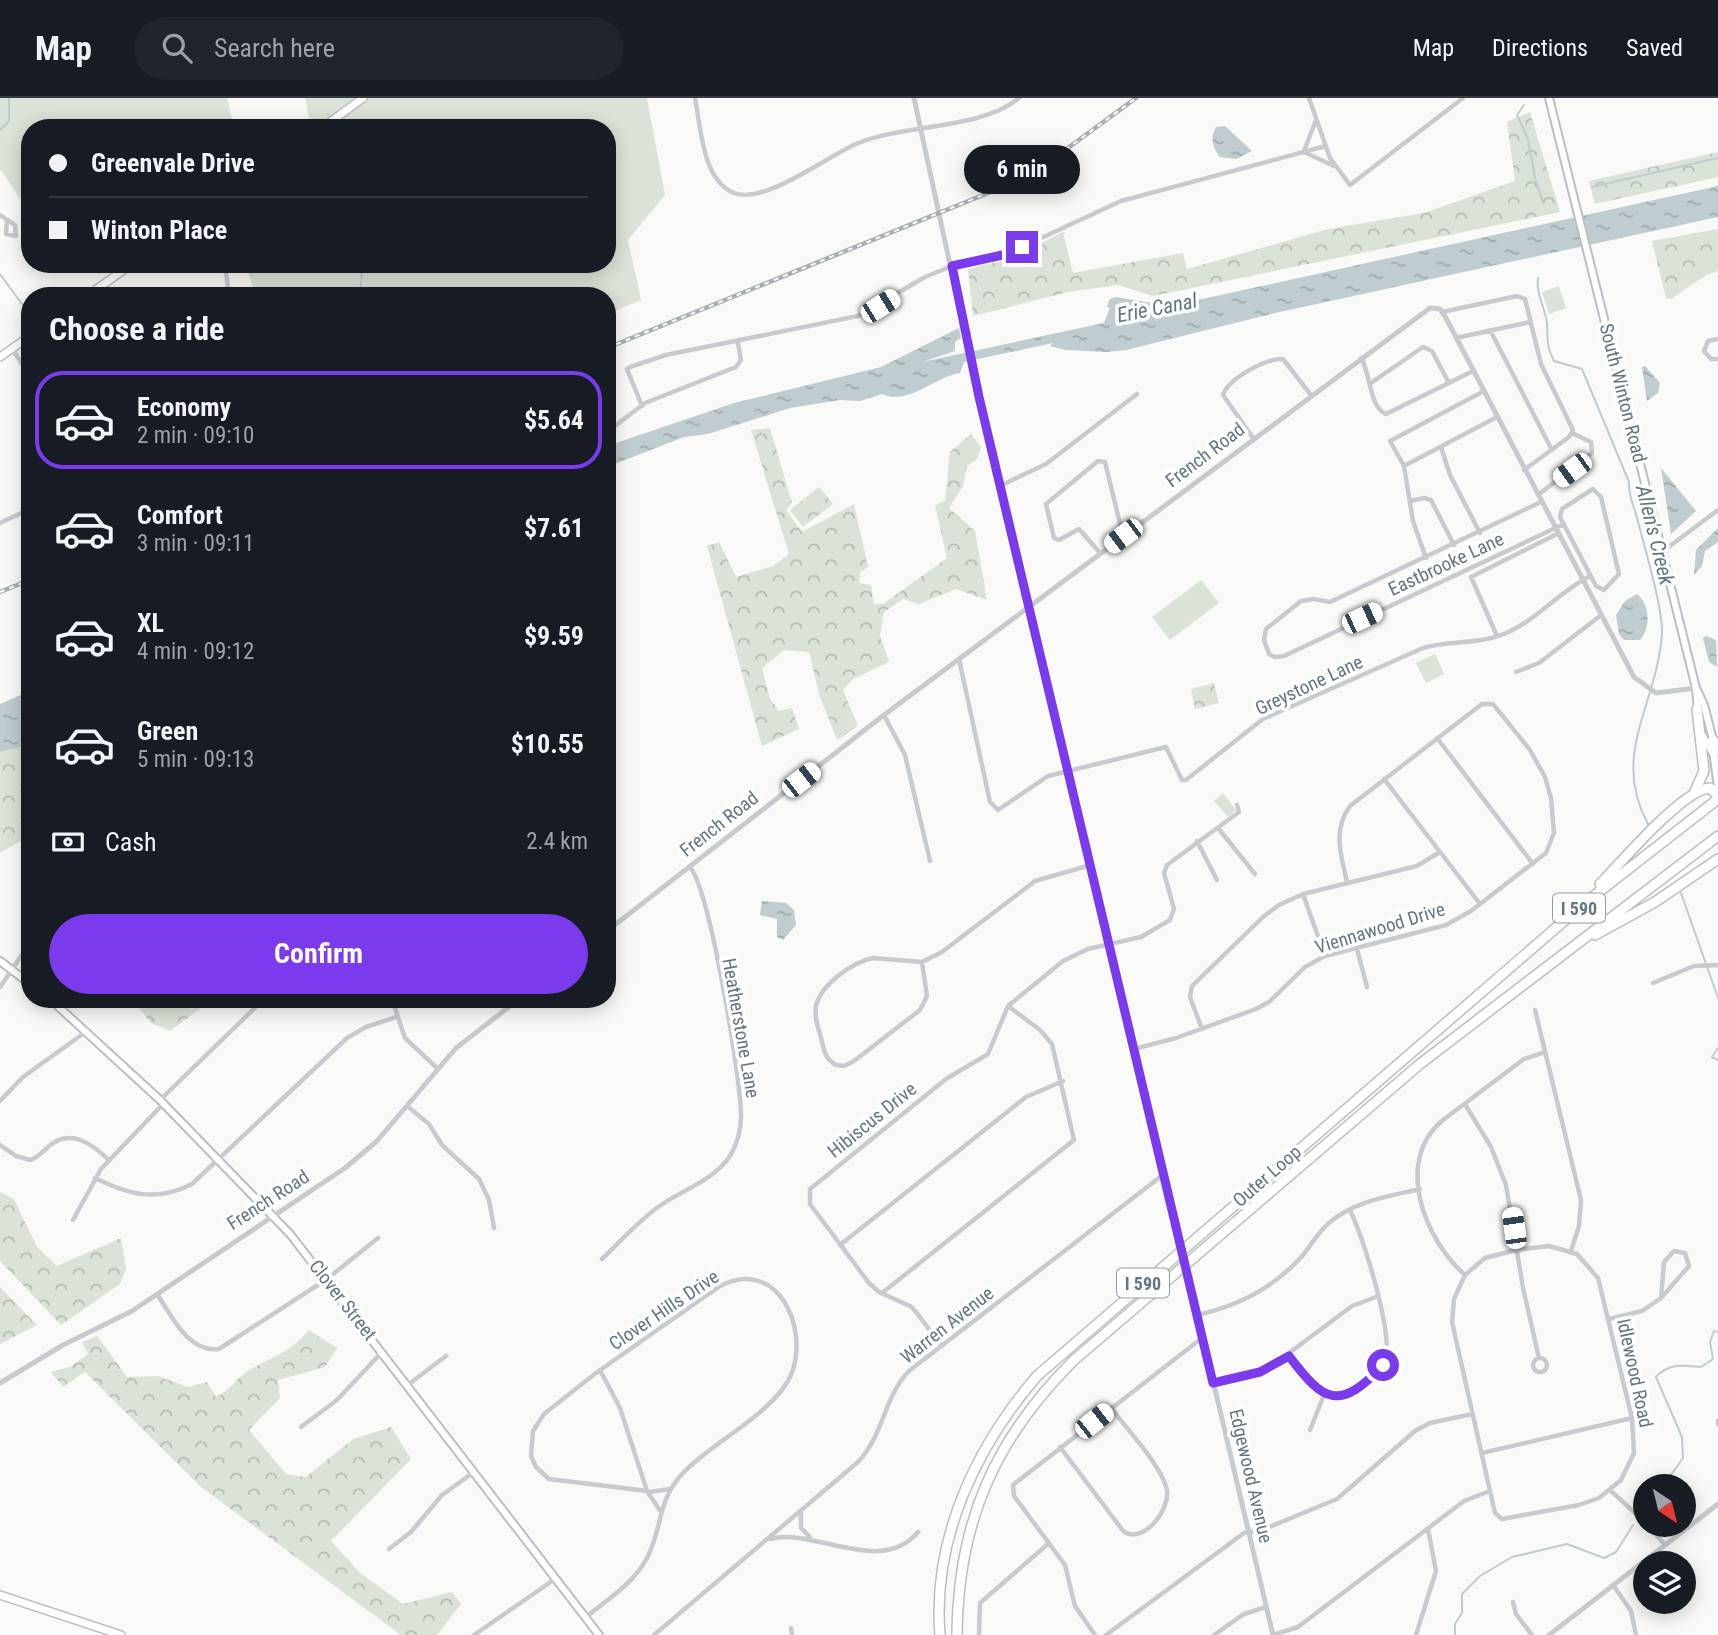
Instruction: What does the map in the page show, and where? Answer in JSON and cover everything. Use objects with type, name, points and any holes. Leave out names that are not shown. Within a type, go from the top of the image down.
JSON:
[{"type":"highway","points":[[1586,902],[1641,839],[1687,800],[1699,786],[1704,771],[1697,709]]},
{"type":"highway","points":[[1713,740],[1717,756]]},
{"type":"highway","points":[[1687,800],[1707,788],[1718,797]]},
{"type":"highway","name":"Outer Loop","points":[[938,1635],[943,1566],[962,1497],[990,1439],[1012,1405],[1037,1376],[1586,902],[1718,797]]},
{"type":"highway","name":"Outer Loop","points":[[957,1635],[959,1578],[979,1498],[1002,1450],[1046,1388],[1073,1361],[1402,1079],[1715,838]]},
{"type":"highway","points":[[1582,940],[1609,928],[1718,859]]},
{"type":"highway","points":[[1696,875],[1718,867]]},
{"type":"main road","points":[[334,119],[363,98]]},
{"type":"main road","name":"South Winton Road","points":[[1549,98],[1696,688],[1697,709],[1705,742],[1717,756],[1718,787]]},
{"type":"main road","points":[[100,287],[120,273]]},
{"type":"main road","points":[[0,357],[21,342]]},
{"type":"main road","name":"South Winton Road","points":[[1696,688],[1703,700],[1713,740]]},
{"type":"main road","points":[[0,961],[21,977]]},
{"type":"main road","name":"Clover Street","points":[[61,1008],[162,1102],[273,1214],[409,1384],[598,1635]]},
{"type":"main road","points":[[0,1595],[121,1635]]},
{"type":"street","points":[[695,98],[712,171],[721,185],[740,195],[761,193],[856,144],[996,111],[1019,98]]},
{"type":"street","name":"Edgewood Avenue","points":[[914,98],[974,375],[1273,1635]]},
{"type":"street","points":[[1309,98],[1325,146],[1350,185],[1463,98]]},
{"type":"street","points":[[1303,152],[1312,136],[1316,119]]},
{"type":"street","points":[[642,406],[627,369],[630,367],[666,355],[738,343],[858,316],[925,277],[952,266],[1007,254],[1070,223],[1133,197],[1325,146]]},
{"type":"street","points":[[1303,152],[1338,168]]},
{"type":"street","points":[[0,215],[7,220]]},
{"type":"street","points":[[1572,433],[1571,424],[1541,364],[1525,299],[1520,296],[1442,312],[1634,677],[1650,690],[1660,693],[1696,688]]},
{"type":"street","name":"French Road","points":[[616,924],[884,715],[1311,395],[1430,307],[1442,312]]},
{"type":"street","points":[[1456,338],[1530,321]]},
{"type":"street","points":[[1490,330],[1552,450]]},
{"type":"street","points":[[1718,339],[1708,341],[1704,351],[1710,359],[1718,359]]},
{"type":"street","points":[[616,425],[642,406],[736,367],[741,360],[738,343]]},
{"type":"street","points":[[1371,383],[1413,352],[1426,347],[1449,383]]},
{"type":"street","points":[[12,349],[21,362]]},
{"type":"street","points":[[1361,358],[1378,409],[1386,414],[1473,371]]},
{"type":"street","points":[[1254,439],[1223,396],[1226,388],[1257,365],[1283,359],[1311,395]]},
{"type":"street","name":"Eastbrooke Lane","points":[[1426,558],[1409,501],[1404,466],[1390,441],[1484,391]]},
{"type":"street","points":[[1002,485],[1046,464],[1137,394]]},
{"type":"street","points":[[1404,466],[1497,417]]},
{"type":"street","points":[[1524,470],[1572,433]]},
{"type":"street","points":[[1538,495],[1592,453],[1591,442],[1572,433]]},
{"type":"street","name":"Eastbrooke Lane","points":[[1441,447],[1450,475],[1480,533]]},
{"type":"street","points":[[1100,553],[1079,529],[1059,540],[1054,538],[1046,504],[1098,461],[1105,462],[1123,536]]},
{"type":"street","points":[[1589,489],[1597,491],[1619,574],[1604,590],[1596,586],[1590,576],[1560,517],[1562,509],[1589,489]]},
{"type":"street","name":"Eastbrooke Lane","points":[[1409,501],[1424,498],[1431,500],[1454,545]]},
{"type":"street","name":"Eastbrooke Lane","points":[[1541,502],[1330,603],[1313,599],[1297,604],[1266,629],[1264,637],[1269,654],[1275,657],[1284,656],[1556,531]]},
{"type":"street","points":[[1662,552],[1718,510]]},
{"type":"street","points":[[0,523],[21,513]]},
{"type":"street","points":[[1497,636],[1471,577],[1556,531],[1564,524]]},
{"type":"street","name":"Greystone Lane","points":[[1069,770],[1166,747],[1173,766],[1182,780],[1186,780],[1272,715],[1423,648],[1497,636],[1531,619],[1590,576]]},
{"type":"street","points":[[1516,672],[1535,666],[1600,616]]},
{"type":"street","points":[[959,659],[993,809],[1005,808],[1048,776],[1069,770]]},
{"type":"street","name":"Viennawood Drive","points":[[1134,1049],[1202,1029],[1260,1007],[1305,967],[1325,957],[1437,929],[1480,904],[1549,850],[1553,840],[1549,790],[1530,750],[1490,702],[1482,704],[1437,738]]},
{"type":"street","points":[[884,715],[905,755],[930,861]]},
{"type":"street","points":[[1347,882],[1339,842],[1340,823],[1354,801],[1437,738],[1533,864]]},
{"type":"street","points":[[1384,779],[1480,904]]},
{"type":"street","points":[[1217,880],[1197,841],[1238,812],[1237,805]]},
{"type":"street","points":[[1218,828],[1255,874]]},
{"type":"street","name":"Hibiscus Drive","points":[[942,1346],[912,1307],[882,1294],[869,1283],[810,1204],[810,1189],[946,1079],[988,1054],[1008,1006],[1071,956],[1152,933],[1170,919],[1174,909],[1165,869],[1177,855],[1197,841]]},
{"type":"street","points":[[1202,1029],[1190,991],[1196,981],[1271,910],[1303,894],[1417,866],[1440,852]]},
{"type":"street","points":[[922,962],[927,996],[923,1007],[851,1063],[838,1066],[830,1062],[825,1054],[815,1013],[817,1003],[826,988],[867,959],[922,962],[942,952],[1035,881],[1091,865]]},
{"type":"street","name":"Heatherstone Lane","points":[[602,1259],[661,1205],[715,1172],[731,1153],[739,1136],[740,1098],[728,1016],[702,892],[690,867]]},
{"type":"street","points":[[1303,894],[1325,957]]},
{"type":"street","points":[[1357,948],[1367,987]]},
{"type":"street","points":[[0,987],[21,954]]},
{"type":"street","points":[[1653,983],[1694,966],[1716,965]]},
{"type":"street","points":[[882,1294],[1070,1146],[1074,1132],[1063,1081],[1046,1036],[1008,1006]]},
{"type":"street","points":[[73,1220],[95,1178],[109,1160],[255,1008]]},
{"type":"street","points":[[394,1008],[408,1042],[438,1068]]},
{"type":"street","name":"French Road","points":[[0,1383],[63,1345],[132,1311],[357,1159],[456,1048],[507,1008]]},
{"type":"street","points":[[1535,1010],[1581,1200],[1579,1226],[1572,1251],[1553,1246],[1516,1250],[1485,1258],[1465,1275],[1455,1295],[1451,1319],[1495,1513],[1502,1519],[1587,1503],[1611,1491],[1633,1511]]},
{"type":"street","points":[[95,1178],[134,1195],[158,1195],[192,1184],[347,1038],[366,1027],[396,1017]]},
{"type":"street","points":[[0,1101],[23,1077],[88,1031]]},
{"type":"street","points":[[1465,1275],[1447,1258],[1436,1242],[1420,1189],[1418,1158],[1426,1138],[1437,1125],[1524,1059],[1545,1052]]},
{"type":"street","points":[[840,1245],[1026,1097],[1063,1081]]},
{"type":"street","points":[[1465,1104],[1491,1147],[1504,1178],[1539,1358]]},
{"type":"street","points":[[407,1106],[429,1124],[445,1148],[479,1179],[489,1200],[494,1228]]},
{"type":"street","points":[[0,1145],[16,1156],[30,1160],[59,1141],[78,1139],[90,1143],[109,1160]]},
{"type":"street","name":"Warren Avenue","points":[[654,1635],[802,1510],[871,1447],[900,1381],[1164,1174]]},
{"type":"street","points":[[1197,1315],[1232,1305],[1271,1284],[1295,1263],[1326,1224],[1350,1210],[1378,1199],[1420,1189]]},
{"type":"street","points":[[1289,1356],[1310,1383],[1324,1395],[1349,1392],[1385,1361],[1387,1343],[1365,1245],[1350,1210]]},
{"type":"street","points":[[157,1294],[191,1341],[201,1348],[215,1350],[231,1344],[327,1279],[378,1238]]},
{"type":"street","name":"Idlewood Road","points":[[1572,1251],[1585,1260],[1595,1273],[1609,1319],[1635,1432],[1632,1459],[1621,1480],[1611,1491]]},
{"type":"street","points":[[1609,1319],[1642,1311],[1661,1298],[1689,1266],[1689,1260],[1680,1251],[1674,1251],[1664,1262],[1661,1298]]},
{"type":"street","name":"Clover Hills Drive","points":[[585,1618],[639,1571],[653,1545],[670,1489],[700,1457],[774,1398],[789,1379],[794,1366],[795,1343],[790,1313],[775,1289],[757,1280],[745,1279],[727,1283],[600,1370],[540,1419],[530,1441],[533,1462],[543,1475],[555,1481],[616,1485],[648,1492],[670,1489]]},
{"type":"street","points":[[1213,1383],[1260,1372],[1289,1356],[1352,1307],[1377,1297]]},
{"type":"street","points":[[1095,1635],[1075,1606],[1067,1569],[1014,1496],[1013,1487],[1019,1479],[1202,1338]]},
{"type":"street","points":[[301,1426],[337,1400],[383,1351]]},
{"type":"street","points":[[409,1384],[446,1356]]},
{"type":"street","points":[[600,1370],[623,1415],[648,1492],[661,1512]]},
{"type":"street","points":[[1310,1430],[1324,1395]]},
{"type":"street","points":[[1060,1447],[1124,1532],[1136,1535],[1148,1527],[1164,1510],[1167,1497],[1165,1483],[1111,1408]]},
{"type":"street","points":[[1106,1635],[1241,1534],[1262,1530],[1337,1499],[1415,1431],[1430,1423],[1472,1414]]},
{"type":"street","points":[[1482,1453],[1632,1418]]},
{"type":"street","points":[[389,1549],[411,1532],[442,1495],[475,1472]]},
{"type":"street","points":[[1273,1635],[1298,1627],[1464,1501],[1490,1491]]},
{"type":"street","points":[[1549,1635],[1718,1504]]},
{"type":"street","points":[[802,1510],[801,1528],[810,1538]]},
{"type":"street","points":[[1416,1635],[1436,1571],[1427,1529]]},
{"type":"street","points":[[766,1541],[779,1537],[810,1538],[842,1548],[871,1551],[903,1544],[918,1532]]},
{"type":"street","points":[[1658,1537],[1665,1545]]},
{"type":"street","points":[[979,1635],[980,1603],[1049,1543]]},
{"type":"street","points":[[474,1635],[555,1578]]},
{"type":"street","points":[[1613,1586],[1631,1611],[1636,1635]]},
{"type":"street","points":[[1513,1602],[1516,1614],[1532,1635]]},
{"type":"street","points":[[1214,1635],[1244,1614],[1266,1607]]},
{"type":"street","points":[[791,1628],[792,1635]]},
{"type":"green space","points":[[0,98],[227,98],[232,119],[21,119],[21,200],[0,169]]},
{"type":"green space","points":[[305,98],[647,98],[665,195],[628,240],[641,300],[616,310],[616,287],[252,287],[249,273],[616,273],[616,119],[309,119]]},
{"type":"green space","points":[[1530,112],[1560,212],[1153,296],[1118,285],[1068,292],[973,316],[968,269],[1010,259],[1063,232],[1073,273],[1183,253],[1187,269],[1328,229],[1424,213],[1515,181],[1507,122]]},
{"type":"green space","points":[[1718,152],[1718,177],[1595,204],[1589,181]]},
{"type":"green space","points":[[1718,229],[1718,271],[1706,275],[1671,299],[1666,298],[1652,241]]},
{"type":"green space","points":[[1559,286],[1566,308],[1549,314],[1542,292]]},
{"type":"green space","points":[[770,428],[792,503],[786,510],[802,532],[854,504],[868,567],[860,572],[859,583],[871,585],[874,604],[883,604],[947,558],[935,505],[945,501],[950,452],[971,434],[981,447],[977,459],[967,466],[963,486],[949,508],[975,531],[987,600],[956,589],[919,604],[903,599],[884,612],[880,636],[889,662],[853,679],[843,690],[858,726],[837,740],[820,697],[809,652],[784,650],[762,668],[770,699],[779,711],[792,708],[799,729],[762,746],[707,546],[719,542],[736,577],[773,566],[789,554],[751,430]]},
{"type":"green space","points":[[819,487],[833,504],[803,527],[790,510]]},
{"type":"green space","points":[[1201,580],[1219,603],[1170,640],[1152,617]]},
{"type":"green space","points":[[1435,654],[1444,674],[1426,683],[1416,663]]},
{"type":"green space","points":[[1214,683],[1219,703],[1195,709],[1191,689]]},
{"type":"green space","points":[[21,747],[21,840],[0,853],[0,752]]},
{"type":"green space","points":[[1223,793],[1236,810],[1228,817],[1214,801]]},
{"type":"green space","points":[[139,1008],[201,1008],[170,1031],[151,1023]]},
{"type":"green space","points":[[0,1192],[14,1199],[37,1247],[57,1266],[121,1238],[126,1268],[120,1284],[61,1325],[0,1261]]},
{"type":"green space","points":[[0,1287],[37,1325],[0,1344]]},
{"type":"green space","points":[[309,1330],[337,1348],[325,1367],[278,1380],[280,1398],[249,1430],[286,1474],[306,1477],[353,1439],[391,1427],[411,1459],[331,1541],[360,1573],[403,1604],[452,1592],[461,1604],[437,1635],[401,1635],[201,1487],[85,1372],[63,1387],[51,1372],[70,1367],[88,1354],[82,1342],[97,1336],[127,1377],[158,1376],[188,1387],[207,1382],[216,1397],[245,1373],[294,1345]]},
{"type":"water","points":[[1225,126],[1252,151],[1236,159],[1220,157],[1214,146],[1213,135],[1216,127]]},
{"type":"water","name":"Erie Canal","points":[[1718,186],[1718,217],[1275,313],[1126,350],[1066,350],[1050,346],[1053,343],[964,362],[960,373],[902,396],[882,394],[860,401],[840,400],[790,408],[708,434],[684,437],[616,463],[616,443],[734,403],[881,367],[959,328],[961,338],[955,342],[955,351],[922,362],[1104,323],[1110,308],[1107,307],[1110,299],[1116,297],[1163,305],[1193,301]]},
{"type":"water","points":[[1645,366],[1660,383],[1658,393],[1647,401],[1642,367]]},
{"type":"water","points":[[1661,468],[1696,511],[1671,534]]},
{"type":"water","points":[[1718,528],[1718,542],[1705,551],[1702,566],[1694,575],[1696,550]]},
{"type":"water","points":[[1637,594],[1647,610],[1646,629],[1640,640],[1624,640],[1619,634],[1616,615],[1625,601]]},
{"type":"water","points":[[1706,636],[1716,640],[1717,667],[1709,662],[1703,638]]},
{"type":"water","points":[[21,695],[21,747],[0,752],[0,704]]},
{"type":"water","points":[[762,901],[786,903],[794,910],[796,925],[783,940],[777,937],[777,919],[760,915]]},
{"type":"waterway","points":[[0,130],[9,121],[9,98]]},
{"type":"waterway","name":"Allen's Creek","points":[[1524,105],[1517,115],[1528,139],[1543,203]]},
{"type":"waterway","points":[[1592,187],[1718,158]]},
{"type":"waterway","points":[[361,287],[362,273]]},
{"type":"waterway","points":[[0,274],[21,303]]},
{"type":"waterway","name":"Allen's Creek","points":[[1538,278],[1551,356],[1554,361],[1582,369],[1629,482],[1630,496],[1662,622],[1658,659],[1634,752],[1633,775],[1637,799],[1648,824]]},
{"type":"waterway","name":"Allen's Creek","points":[[1681,893],[1718,998]]},
{"type":"waterway","name":"Allen's Creek","points":[[1718,1048],[1712,1057],[1718,1060]]},
{"type":"waterway","name":"Allen's Creek","points":[[1672,1474],[1683,1458],[1682,1437],[1656,1377],[1671,1367],[1701,1367],[1713,1359],[1710,1342],[1714,1331],[1718,1332]]},
{"type":"waterway","name":"Allen's Creek","points":[[1455,1635],[1455,1624],[1462,1613],[1462,1594],[1480,1576],[1512,1557],[1567,1544],[1604,1558],[1616,1552],[1633,1525]]},
{"type":"railway","points":[[616,344],[993,191],[1057,156],[1136,98]]},
{"type":"railway","points":[[0,592],[21,584]]},
{"type":"route","points":[[1022,247],[1007,254],[952,266],[979,397],[1213,1383],[1260,1372],[1289,1356],[1313,1386],[1324,1395],[1335,1396],[1349,1392],[1383,1365]]}]
